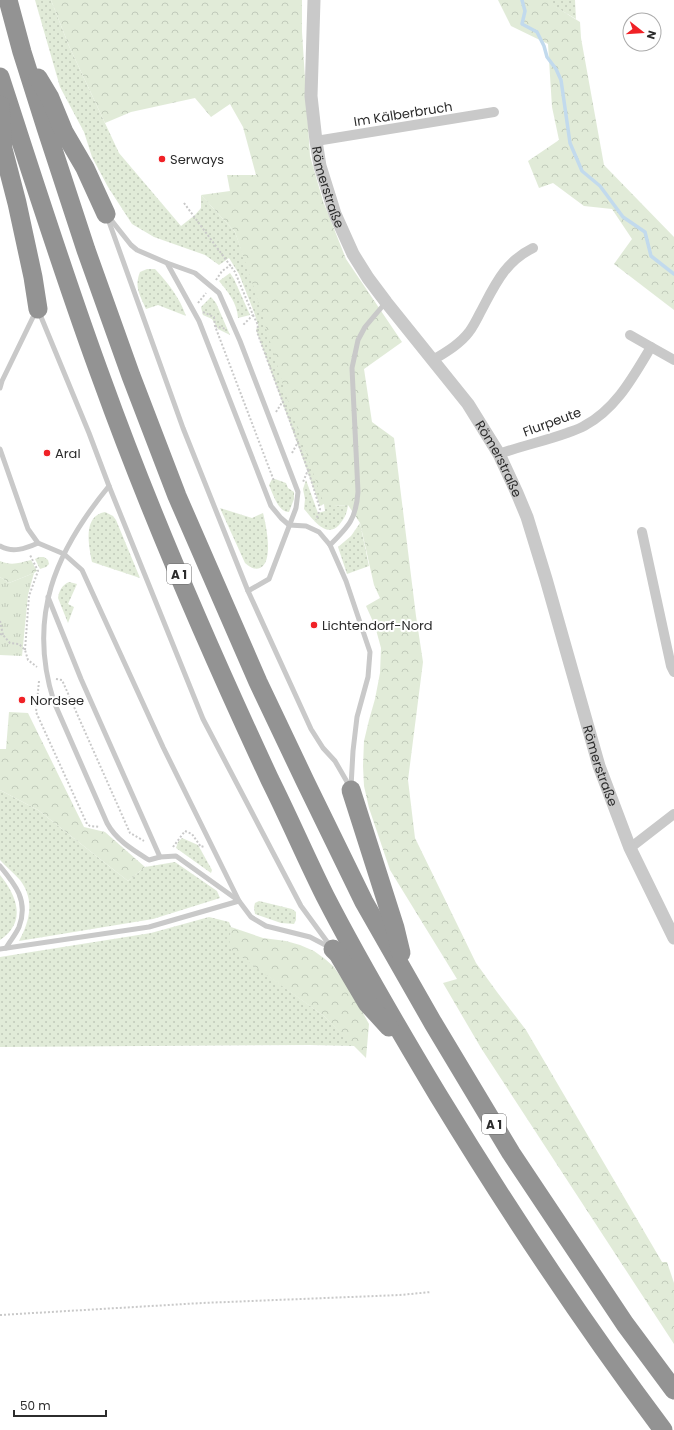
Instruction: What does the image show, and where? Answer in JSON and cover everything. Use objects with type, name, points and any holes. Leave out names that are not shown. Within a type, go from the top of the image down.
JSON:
[{"type":"highway","name":"A 1","points":[[8,0],[22,52],[86,250],[131,376],[177,496],[258,682],[308,788],[364,902],[433,1023],[511,1153],[625,1324],[674,1390]]},
{"type":"highway","points":[[22,52],[50,98],[64,132],[85,168],[106,214]]},
{"type":"highway","name":"A 1","points":[[0,77],[59,259],[102,381],[142,484],[230,694],[324,895],[375,988],[484,1171],[556,1281],[663,1430]]},
{"type":"highway","points":[[0,105],[3,149],[33,277],[38,309]]},
{"type":"highway","points":[[351,790],[395,928],[406,974]]},
{"type":"highway","points":[[333,949],[338,954],[367,1003],[411,1049]]},
{"type":"street","name":"Römerstraße","points":[[314,0],[311,96],[320,166],[338,221],[353,254],[368,278],[468,404],[499,454],[527,517],[595,753],[630,848],[674,938]]},
{"type":"street","name":"Im Kälberbruch","points":[[316,141],[494,112]]},
{"type":"street","points":[[433,360],[452,348],[469,332],[499,278],[510,263],[521,254],[533,248]]},
{"type":"street","points":[[630,335],[674,360]]},
{"type":"street","name":"Flurpeute","points":[[499,454],[554,438],[584,426],[606,411],[621,395],[635,375],[651,347]]},
{"type":"street","points":[[642,532],[671,666],[674,672]]},
{"type":"street","points":[[630,848],[674,814]]},
{"type":"lane","points":[[106,214],[131,245],[137,250],[195,274],[220,293],[298,492],[296,508],[269,579],[248,591]]},
{"type":"lane","points":[[106,214],[183,428],[248,591],[311,729],[323,748],[336,761],[351,790]]},
{"type":"lane","points":[[167,263],[199,321],[271,506],[281,518],[289,524],[306,526],[319,532],[330,545],[346,581],[370,652],[368,677],[357,717],[353,750],[351,790]]},
{"type":"lane","points":[[330,545],[340,536],[353,519],[357,507],[358,492],[352,368],[358,340],[365,327],[386,302]]},
{"type":"lane","points":[[0,388],[2,381],[38,309]]},
{"type":"lane","points":[[38,309],[203,719],[301,906],[333,949]]},
{"type":"lane","points":[[0,449],[28,530],[38,543],[64,554],[82,570],[163,747],[239,901],[251,917],[266,926],[310,937],[333,949]]},
{"type":"lane","points":[[109,486],[90,510],[64,554],[48,596],[43,632],[43,654],[47,677],[54,702],[110,828],[127,846],[149,860],[160,857],[176,856],[239,901]]},
{"type":"lane","points":[[0,546],[13,550],[26,549],[38,543]]},
{"type":"lane","points":[[48,596],[81,678],[160,857]]},
{"type":"lane","points":[[0,866],[19,891],[23,907],[19,927],[6,948]]},
{"type":"lane","points":[[0,949],[149,927],[239,901]]},
{"type":"path","points":[[184,203],[235,272],[258,325],[257,332],[308,470],[320,509],[312,529]]},
{"type":"path","points":[[222,271],[230,265]]},
{"type":"path","points":[[212,286],[193,310],[204,312],[214,317],[215,326],[274,481]]},
{"type":"path","points":[[215,326],[236,331],[253,315]]},
{"type":"path","points":[[298,492],[308,470]]},
{"type":"path","points":[[26,549],[38,571],[30,596],[25,650],[28,660],[35,664],[38,668],[38,672]]},
{"type":"path","points":[[0,621],[3,635]]},
{"type":"path","points":[[0,634],[10,642],[18,644],[25,650]]},
{"type":"path","points":[[39,676],[36,712],[87,824],[90,826],[110,828]]},
{"type":"path","points":[[47,677],[62,680],[130,833],[156,848]]},
{"type":"path","points":[[168,856],[176,842],[185,831],[192,834],[201,847],[211,843]]},
{"type":"path","points":[[0,1315],[172,1304],[400,1295],[431,1292]]},
{"type":"green space","points":[[35,0],[51,0],[69,46],[119,153],[181,226],[201,208],[201,195],[235,232],[334,506],[348,505],[344,518],[334,529],[329,530],[320,526],[304,509],[305,499],[303,489],[306,480],[318,513],[325,511],[324,504],[320,506],[256,330],[258,325],[239,274],[229,258],[219,265],[205,255],[154,237],[132,224],[108,187],[92,157],[84,132],[60,87]]},
{"type":"green space","points":[[51,0],[302,0],[302,32],[310,156],[323,201],[346,259],[402,342],[364,369],[372,422],[394,438],[423,662],[408,780],[415,838],[476,963],[526,1030],[662,1262],[667,1262],[674,1283],[674,1344],[481,1048],[443,983],[457,979],[390,870],[369,808],[364,786],[364,741],[380,673],[381,648],[375,626],[366,606],[380,598],[374,585],[360,523],[348,505],[334,506],[324,504],[287,398],[254,288],[235,232],[201,195],[230,191],[227,175],[256,175],[243,127],[230,104],[211,117],[195,98],[131,112],[105,123],[69,46]]},
{"type":"green space","points":[[498,0],[545,0],[580,22],[581,38],[604,165],[674,237],[674,310],[614,264],[632,239],[612,209],[584,206],[553,183],[539,188],[528,161],[559,140],[552,107],[548,44],[511,26]]},
{"type":"green space","points":[[575,0],[576,19],[545,1]]},
{"type":"green space","points":[[147,269],[155,269],[177,297],[186,316],[158,305],[146,309],[138,291],[138,277],[140,272]]},
{"type":"green space","points":[[230,273],[250,315],[238,318],[234,303],[219,281]]},
{"type":"green space","points":[[211,297],[216,303],[230,335],[218,329],[212,319],[203,315],[201,307]]},
{"type":"green space","points":[[272,479],[286,483],[288,488],[294,492],[294,499],[289,512],[282,509],[276,502],[269,485]]},
{"type":"green space","points":[[220,508],[252,518],[263,513],[266,525],[268,551],[267,558],[260,568],[252,568],[245,563]]},
{"type":"green space","points":[[105,512],[113,516],[116,520],[140,578],[92,562],[89,540],[90,525],[93,519]]},
{"type":"green space","points":[[360,523],[369,566],[347,574],[338,547],[351,536]]},
{"type":"green space","points":[[44,557],[48,560],[49,564],[46,567],[40,569],[35,559]]},
{"type":"green space","points":[[31,560],[37,571],[34,573],[9,583],[0,577],[0,561],[12,564]]},
{"type":"green space","points":[[34,573],[28,595],[22,656],[0,655],[0,577],[9,583]]},
{"type":"green space","points":[[69,582],[77,584],[68,604],[74,607],[68,623],[58,598],[61,588]]},
{"type":"green space","points":[[9,712],[28,713],[84,827],[105,832],[145,867],[128,881],[38,810],[0,790],[0,749],[6,749]]},
{"type":"green space","points":[[0,790],[38,810],[128,881],[145,867],[175,862],[217,891],[220,898],[153,919],[19,941],[28,918],[28,895],[20,880],[0,860]]},
{"type":"green space","points":[[182,838],[198,845],[212,870],[211,873],[176,848],[178,842]]},
{"type":"green space","points":[[0,875],[11,891],[15,900],[16,917],[14,925],[0,940]]},
{"type":"green space","points":[[259,901],[292,909],[296,912],[296,920],[294,924],[281,923],[255,914],[255,903]]},
{"type":"green space","points":[[209,917],[229,922],[231,927],[230,948],[324,1016],[355,1046],[0,1047],[0,957],[151,933]]},
{"type":"green space","points":[[231,927],[263,938],[286,941],[300,945],[314,951],[333,966],[351,991],[369,1024],[366,1058],[324,1016],[229,948]]},
{"type":"waterway","points":[[522,0],[525,11],[522,24],[537,32],[544,46],[547,57],[556,69],[561,80],[570,143],[582,171],[600,186],[623,217],[645,232],[651,256],[674,274]]},
{"type":"place","name":"Serways","points":[[162,159]]},
{"type":"place","name":"Aral","points":[[47,453]]},
{"type":"place","name":"Lichtendorf-Nord","points":[[314,625]]},
{"type":"place","name":"Nordsee","points":[[22,700]]}]
